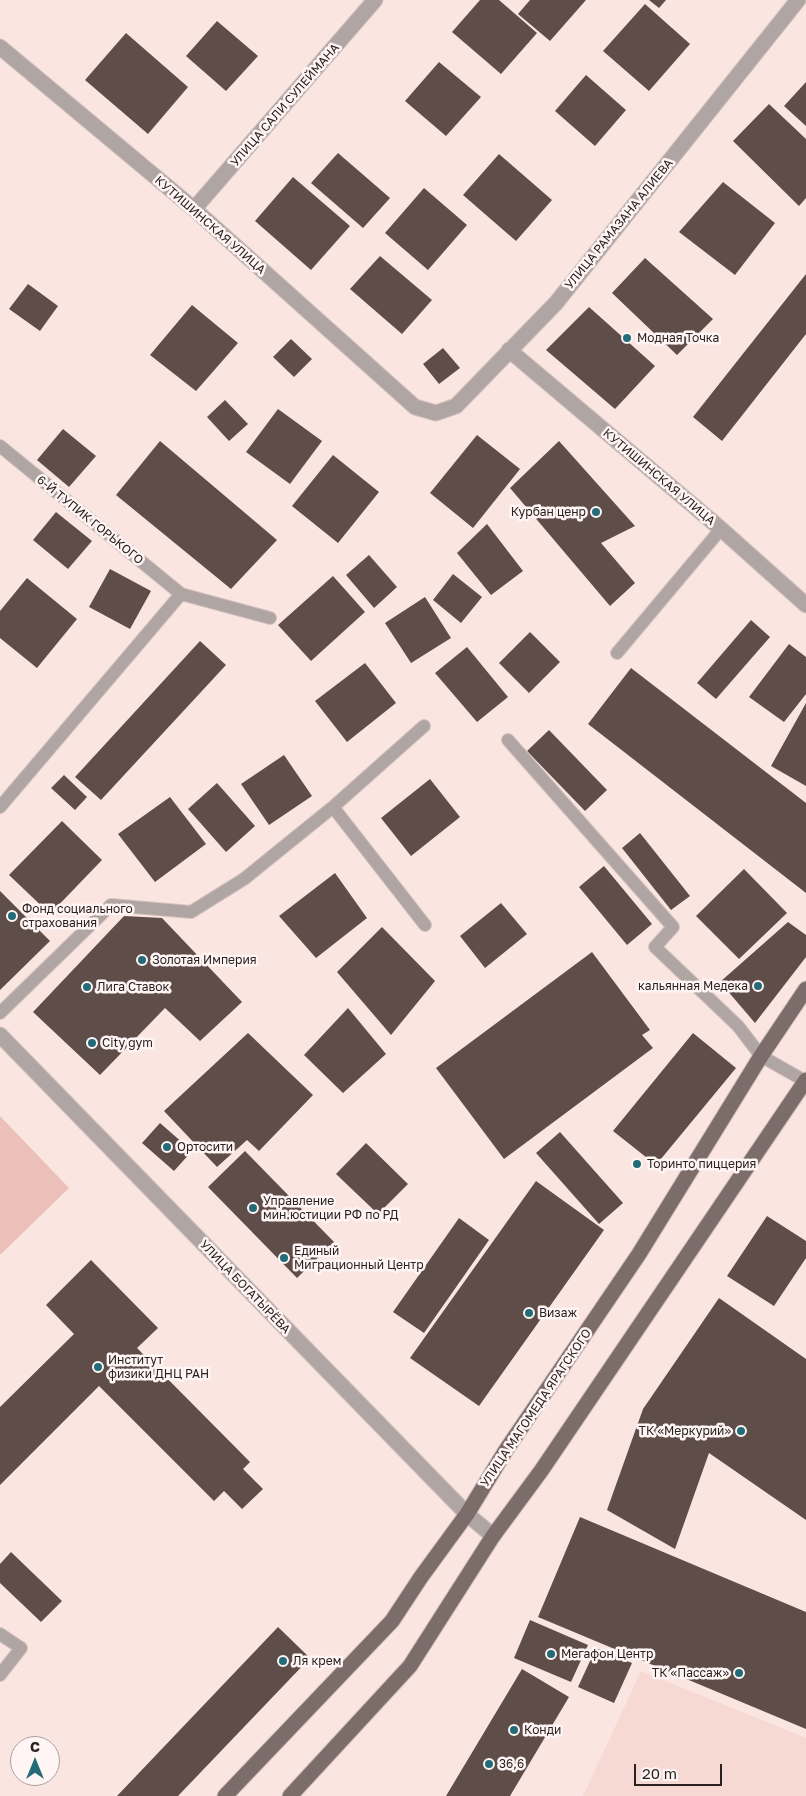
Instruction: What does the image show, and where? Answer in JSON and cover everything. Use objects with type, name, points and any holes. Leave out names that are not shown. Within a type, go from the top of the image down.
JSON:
[{"type":"main road","name":"УЛИЦА МАГОМЕДА ЯРАГСКОГО","points":[[225,1796],[392,1621],[421,1576],[467,1514],[506,1450],[639,1254],[762,1056],[806,989]]},
{"type":"main road","points":[[290,1796],[410,1666],[493,1536],[541,1471],[806,1081]]},
{"type":"street","name":"УЛИЦА САЛИ СУЛЕЙМАНА","points":[[194,209],[375,0]]},
{"type":"street","name":"УЛИЦА РАМАЗАНА АЛИЕВА","points":[[415,407],[436,413],[456,406],[556,303],[798,0]]},
{"type":"street","name":"КУТИШИНСКАЯ УЛИЦА","points":[[0,47],[194,209],[415,407]]},
{"type":"street","name":"КУТИШИНСКАЯ УЛИЦА","points":[[509,350],[721,529],[806,605]]},
{"type":"street","name":"УЛИЦА БОГАТЫРЁВА","points":[[0,1036],[467,1514],[493,1536]]},
{"type":"lane","name":"6-Й ТУПИК ГОРЬКОГО","points":[[0,446],[181,594]]},
{"type":"lane","points":[[617,653],[721,529]]},
{"type":"lane","points":[[0,807],[181,594],[270,618]]},
{"type":"lane","points":[[0,1013],[111,904],[190,912],[244,879],[333,807],[424,726]]},
{"type":"lane","points":[[508,740],[673,927],[655,946],[738,1026],[762,1056],[806,1081]]},
{"type":"lane","points":[[333,807],[425,925]]},
{"type":"lane","points":[[0,1634],[21,1648],[0,1675]]},
{"type":"shaded area","points":[[0,1116],[69,1188],[0,1255]]},
{"type":"shaded area","points":[[641,1671],[806,1738],[806,1796],[583,1796]]},
{"type":"building","points":[[480,0],[499,0],[537,33],[501,74],[452,32]]},
{"type":"building","points":[[530,0],[586,0],[550,41],[518,14]]},
{"type":"building","points":[[649,0],[666,0],[659,8]]},
{"type":"building","points":[[645,4],[690,44],[649,91],[603,51]]},
{"type":"building","points":[[217,21],[258,56],[226,91],[186,56]]},
{"type":"building","points":[[126,33],[188,87],[148,134],[85,80]]},
{"type":"building","points":[[439,62],[481,97],[446,136],[405,101]]},
{"type":"building","points":[[586,75],[626,110],[595,146],[555,111]]},
{"type":"building","points":[[806,82],[806,126],[784,106]]},
{"type":"building","points":[[769,104],[806,139],[806,198],[799,206],[733,141]]},
{"type":"building","points":[[338,153],[390,198],[363,228],[311,183]]},
{"type":"building","points":[[499,154],[552,200],[516,241],[463,195]]},
{"type":"building","points":[[293,177],[350,226],[311,270],[255,221]]},
{"type":"building","points":[[723,182],[775,223],[735,275],[679,232]]},
{"type":"building","points":[[424,188],[467,225],[428,270],[385,233]]},
{"type":"building","points":[[380,256],[432,300],[402,334],[350,289]]},
{"type":"building","points":[[645,258],[713,319],[677,355],[612,293]]},
{"type":"building","points":[[806,274],[806,334],[722,441],[693,417]]},
{"type":"building","points":[[28,284],[58,306],[40,331],[9,309]]},
{"type":"building","points":[[192,305],[238,343],[196,391],[150,355]]},
{"type":"building","points":[[589,307],[655,366],[615,409],[546,350]]},
{"type":"building","points":[[291,339],[312,359],[294,377],[273,357]]},
{"type":"building","points":[[443,348],[460,368],[439,384],[423,364]]},
{"type":"building","points":[[225,400],[248,424],[229,441],[207,417]]},
{"type":"building","points":[[278,409],[322,441],[290,484],[246,452]]},
{"type":"building","points":[[63,429],[96,456],[69,487],[37,460]]},
{"type":"building","points":[[477,435],[520,469],[473,528],[430,493]]},
{"type":"building","points":[[160,441],[277,540],[231,589],[116,495]]},
{"type":"building","points":[[559,441],[635,526],[601,543],[635,583],[610,606],[510,488]]},
{"type":"building","points":[[333,455],[379,492],[338,543],[292,506]]},
{"type":"building","points":[[56,512],[92,541],[68,569],[33,540]]},
{"type":"building","points":[[487,524],[523,571],[491,595],[457,553]]},
{"type":"building","points":[[369,555],[397,587],[374,608],[346,575]]},
{"type":"building","points":[[110,569],[151,591],[130,629],[89,607]]},
{"type":"building","points":[[453,574],[482,597],[461,623],[433,600]]},
{"type":"building","points":[[333,576],[365,612],[311,661],[278,625]]},
{"type":"building","points":[[27,578],[77,619],[37,668],[0,638],[0,611]]},
{"type":"building","points":[[425,597],[451,638],[411,663],[385,623]]},
{"type":"building","points":[[751,620],[770,637],[716,699],[697,683]]},
{"type":"building","points":[[530,632],[560,662],[529,693],[499,663]]},
{"type":"building","points":[[200,641],[226,665],[101,800],[75,777]]},
{"type":"building","points":[[789,644],[806,657],[806,694],[784,722],[749,697]]},
{"type":"building","points":[[467,647],[508,697],[477,722],[435,673]]},
{"type":"building","points":[[365,663],[396,703],[347,742],[315,701]]},
{"type":"building","points":[[631,668],[806,803],[806,893],[588,724]]},
{"type":"building","points":[[806,703],[806,786],[771,766]]},
{"type":"building","points":[[549,730],[607,790],[585,811],[527,751]]},
{"type":"building","points":[[284,755],[312,796],[269,825],[241,784]]},
{"type":"building","points":[[64,775],[87,797],[75,810],[51,788]]},
{"type":"building","points":[[430,779],[460,817],[411,856],[381,818]]},
{"type":"building","points":[[217,783],[255,826],[226,852],[188,809]]},
{"type":"building","points":[[170,797],[206,844],[155,882],[118,834]]},
{"type":"building","points":[[62,821],[102,860],[50,914],[9,875]]},
{"type":"building","points":[[640,833],[690,896],[671,910],[622,848]]},
{"type":"building","points":[[604,866],[652,924],[627,945],[579,887]]},
{"type":"building","points":[[744,869],[787,913],[739,959],[696,916]]},
{"type":"building","points":[[335,873],[367,918],[316,958],[279,916]]},
{"type":"building","name":"Фонд социального страхования","points":[[0,891],[50,941],[0,990]]},
{"type":"building","points":[[501,903],[527,934],[485,968],[460,936]]},
{"type":"building","name":"Золотая Империя","points":[[124,916],[162,918],[242,1002],[200,1041],[165,1008],[100,1075],[33,1012]]},
{"type":"building","points":[[788,922],[806,935],[806,957],[755,1023],[720,982]]},
{"type":"building","points":[[382,927],[435,981],[391,1035],[337,972]]},
{"type":"building","points":[[592,952],[650,1030],[642,1035],[653,1048],[504,1159],[436,1068]]},
{"type":"building","points":[[348,1008],[386,1054],[343,1093],[304,1055]]},
{"type":"building","points":[[248,1033],[313,1095],[259,1151],[247,1140],[217,1167],[164,1111]]},
{"type":"building","points":[[693,1033],[736,1068],[656,1165],[613,1131]]},
{"type":"building","name":"Ортосити","points":[[160,1123],[192,1151],[174,1171],[142,1143]]},
{"type":"building","points":[[560,1132],[623,1203],[599,1224],[536,1153]]},
{"type":"building","points":[[366,1143],[408,1184],[378,1214],[336,1174]]},
{"type":"building","points":[[245,1151],[334,1242],[297,1278],[208,1187]]},
{"type":"building","points":[[536,1181],[604,1230],[479,1406],[410,1358]]},
{"type":"building","points":[[767,1216],[806,1241],[806,1258],[774,1306],[727,1276]]},
{"type":"building","points":[[459,1218],[489,1240],[424,1333],[393,1312]]},
{"type":"building","name":"Институт физики ДНЦ РАН","points":[[91,1260],[158,1328],[137,1348],[250,1462],[243,1469],[263,1489],[242,1509],[224,1491],[214,1501],[99,1386],[0,1485],[0,1407],[74,1334],[46,1305]]},
{"type":"building","name":"ТК «Меркурий»","points":[[719,1298],[806,1359],[806,1520],[709,1453],[675,1549],[607,1510],[643,1409]]},
{"type":"building","name":"ТК «Пассаж»","points":[[580,1517],[806,1612],[806,1729],[538,1617]]},
{"type":"building","points":[[11,1552],[62,1601],[41,1622],[0,1583],[0,1564]]},
{"type":"building","points":[[530,1620],[588,1645],[571,1682],[514,1658]]},
{"type":"building","points":[[278,1627],[310,1658],[178,1796],[117,1796]]},
{"type":"building","points":[[596,1648],[632,1663],[614,1703],[578,1687]]},
{"type":"building","points":[[522,1669],[569,1697],[510,1796],[446,1796]]},
{"type":"place","name":"Модная Точка","points":[[627,338]]},
{"type":"place","name":"Курбан ценр","points":[[596,512]]},
{"type":"place","name":"Фонд социального страхования","points":[[12,916]]},
{"type":"place","name":"Золотая Империя","points":[[142,960]]},
{"type":"place","name":"кальянная Медека","points":[[758,986]]},
{"type":"place","name":"Лига Ставок","points":[[87,987]]},
{"type":"place","name":"City gym","points":[[92,1043]]},
{"type":"place","name":"Ортосити","points":[[167,1147]]},
{"type":"place","name":"Торинто пиццерия","points":[[637,1164]]},
{"type":"place","name":"Управление мин.юстиции РФ по РД","points":[[253,1208]]},
{"type":"place","name":"Единый Миграционный Центр","points":[[284,1258]]},
{"type":"place","name":"Визаж","points":[[529,1313]]},
{"type":"place","name":"Институт физики ДНЦ РАН","points":[[98,1367]]},
{"type":"place","name":"ТК «Меркурий»","points":[[741,1431]]},
{"type":"place","name":"Мегафон Центр","points":[[551,1654]]},
{"type":"place","name":"Ля крем","points":[[283,1661]]},
{"type":"place","name":"ТК «Пассаж»","points":[[739,1673]]},
{"type":"place","name":"Конди","points":[[514,1730]]},
{"type":"place","name":"36,6","points":[[489,1764]]}]
